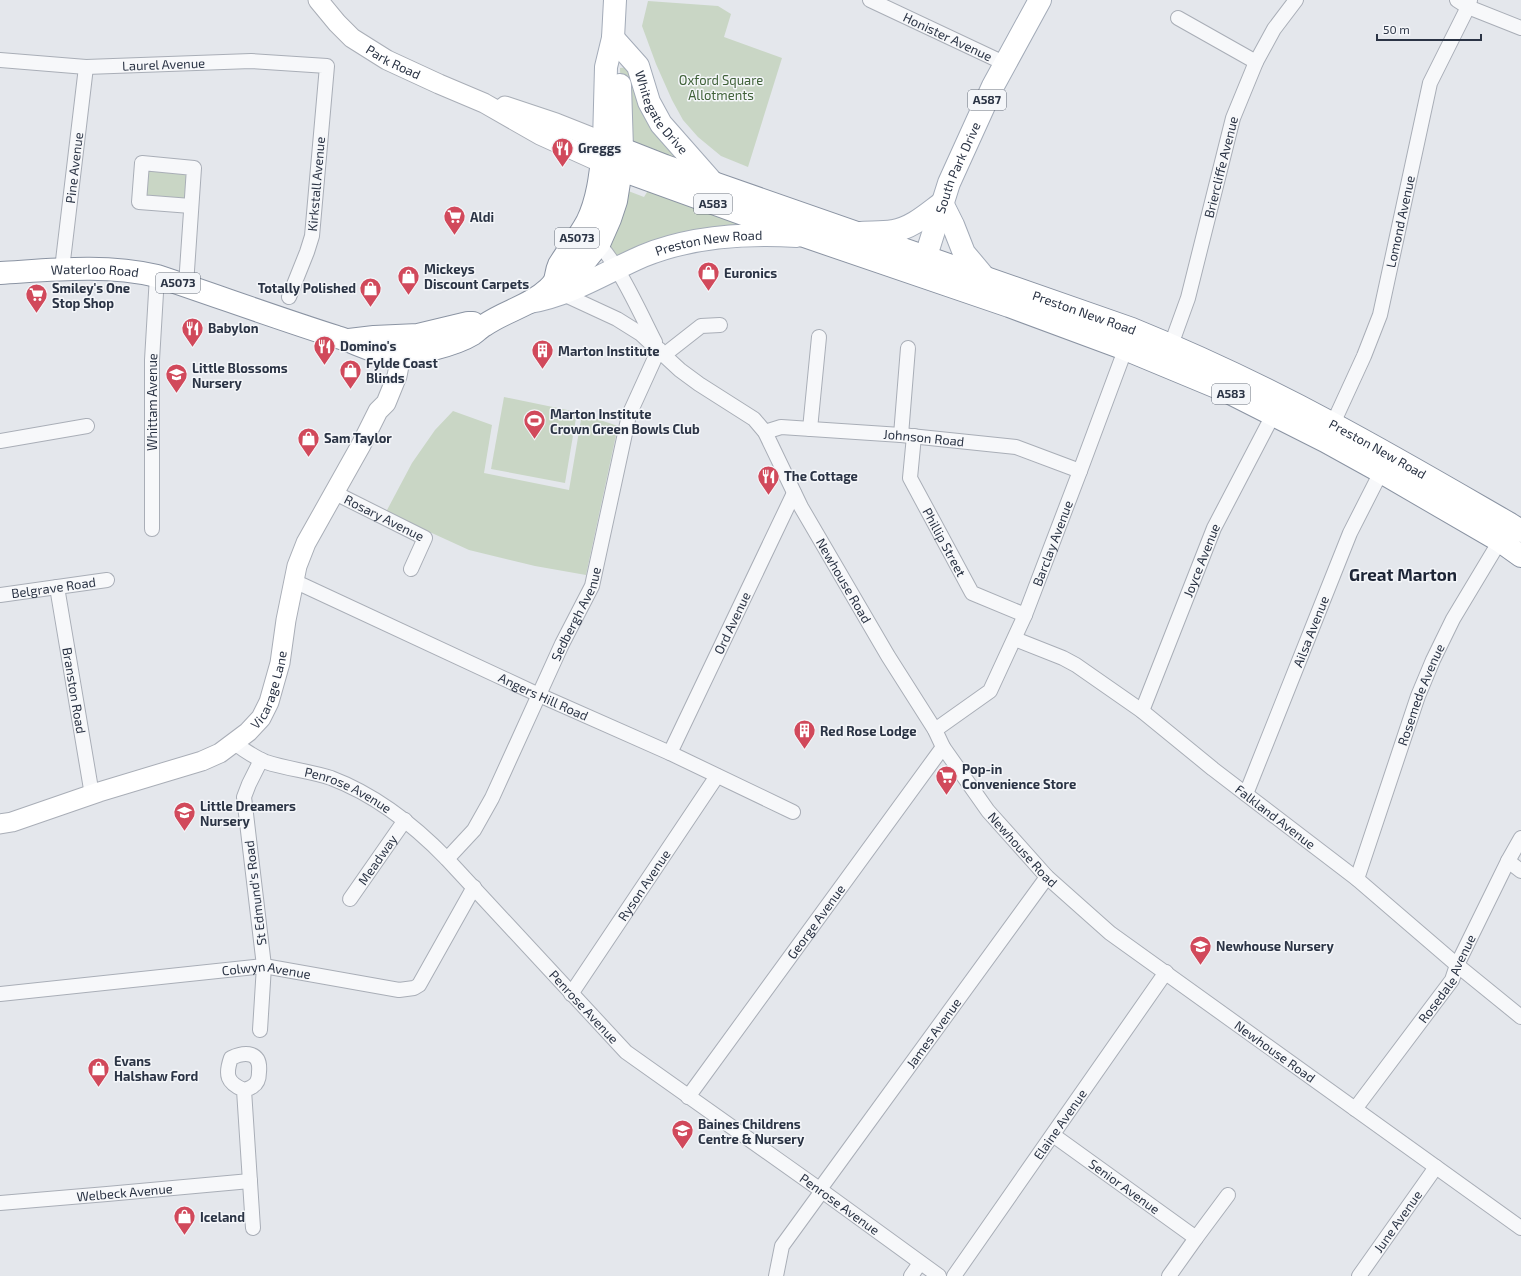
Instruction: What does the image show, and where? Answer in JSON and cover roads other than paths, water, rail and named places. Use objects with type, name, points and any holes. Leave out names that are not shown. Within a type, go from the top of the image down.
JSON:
[{"type":"main road","name":"Whitegate Drive","points":[[612,156],[620,68],[613,38],[615,0]]},
{"type":"main road","name":"South Park Drive","points":[[922,267],[949,183],[1004,63],[1040,0]]},
{"type":"main road","name":"Whitegate Drive","points":[[613,38],[638,66],[649,102],[661,124],[713,183]]},
{"type":"main road","name":"Preston New Road","points":[[612,156],[713,183],[858,233],[922,267],[1009,306],[1129,339],[1171,345],[1257,384],[1329,432],[1381,472],[1510,532]]},
{"type":"main road","name":"Preston New Road","points":[[612,156],[655,183],[804,236],[922,267],[985,278],[1129,339],[1273,415],[1329,432],[1510,532],[1521,556]]},
{"type":"main road","name":"A5073","points":[[559,287],[558,267],[587,221],[612,156]]},
{"type":"main road","name":"Waterloo Road","points":[[559,287],[572,276],[599,244],[610,219],[616,201],[612,156]]},
{"type":"main road","name":"A583","points":[[858,233],[892,232],[901,229],[919,220],[942,203],[953,225],[964,254],[985,278]]},
{"type":"main road","name":"Preston New Road","points":[[616,268],[662,250],[697,241],[752,234],[804,236]]},
{"type":"main road","name":"Waterloo Road","points":[[0,273],[62,269],[122,270],[157,276],[280,319],[348,340],[372,351],[397,345],[416,353],[445,345],[472,334],[486,324],[530,302],[548,289],[559,287],[616,268]]},
{"type":"street","name":"Park Road","points":[[318,0],[352,38],[404,69],[484,103],[540,135],[612,156]]},
{"type":"street","name":"Honister Avenue","points":[[870,0],[1004,63]]},
{"type":"street","name":"Briercliffe Avenue","points":[[1171,345],[1188,298],[1233,118],[1256,62],[1274,29],[1296,0]]},
{"type":"street","points":[[1465,2],[1521,28]]},
{"type":"street","name":"Lomond Avenue","points":[[1329,432],[1364,356],[1380,315],[1430,83],[1465,2]]},
{"type":"street","points":[[1178,18],[1256,62]]},
{"type":"street","name":"Laurel Avenue","points":[[0,60],[86,67],[251,61],[327,66]]},
{"type":"street","name":"Kirkstall Avenue","points":[[289,297],[312,236],[327,66]]},
{"type":"street","name":"Pine Avenue","points":[[62,269],[86,67]]},
{"type":"street","points":[[186,285],[194,168],[142,163],[139,202],[191,206]]},
{"type":"street","points":[[580,233],[599,244]]},
{"type":"street","name":"Newhouse Road","points":[[599,244],[616,268],[662,352]]},
{"type":"street","name":"Whittam Avenue","points":[[152,529],[152,360],[157,276]]},
{"type":"street","name":"Newhouse Road","points":[[559,287],[641,334],[680,370],[754,419],[765,432],[794,494],[881,645],[935,730],[943,747],[988,811],[1047,876],[1110,932],[1521,1228]]},
{"type":"street","points":[[662,352],[701,326],[720,324]]},
{"type":"street","points":[[810,429],[819,337]]},
{"type":"street","name":"Barclay Avenue","points":[[935,730],[990,691],[1015,639],[1025,614],[1129,339]]},
{"type":"street","name":"Vicarage Lane","points":[[4,825],[220,754],[235,744],[261,718],[269,702],[280,663],[297,566],[306,543],[361,446],[378,411],[386,403],[396,376],[397,345]]},
{"type":"street","name":"Phillip Street","points":[[908,348],[908,436],[910,478],[972,593],[1025,614]]},
{"type":"street","name":"Sedbergh Avenue","points":[[447,859],[474,830],[492,798],[562,644],[592,586],[629,415],[662,352]]},
{"type":"street","name":"Joyce Avenue","points":[[1142,711],[1214,528],[1273,415]]},
{"type":"street","points":[[0,440],[87,426]]},
{"type":"street","name":"Johnson Road","points":[[765,432],[781,427],[908,436],[1016,447],[1080,471]]},
{"type":"street","name":"Ailsa Avenue","points":[[1246,794],[1350,533],[1381,472]]},
{"type":"street","name":"Rosary Avenue","points":[[334,492],[425,538],[411,569]]},
{"type":"street","name":"Ord Avenue","points":[[670,753],[794,494]]},
{"type":"street","name":"Rosemede Avenue","points":[[1357,878],[1418,696],[1433,660],[1453,619],[1510,532]]},
{"type":"street","name":"Belgrave Road","points":[[0,595],[107,580]]},
{"type":"street","name":"Angers Hill Road","points":[[294,581],[539,695],[670,753],[793,812]]},
{"type":"street","name":"Branston Road","points":[[57,587],[92,795]]},
{"type":"street","name":"Falkland Avenue","points":[[1015,639],[1063,658],[1076,665],[1142,711],[1213,769],[1357,878],[1457,965],[1521,1017]]},
{"type":"street","name":"Penrose Avenue","points":[[235,744],[266,762],[331,778],[358,790],[384,805],[405,820],[427,839],[474,887],[626,1052],[821,1190],[939,1276]]},
{"type":"street","name":"George Avenue","points":[[688,1097],[943,747]]},
{"type":"street","name":"St Edmund's Road","points":[[260,1030],[264,966],[244,797],[261,760]]},
{"type":"street","name":"Ryson Avenue","points":[[571,994],[717,776]]},
{"type":"street","name":"Meadway","points":[[350,899],[405,820]]},
{"type":"street","name":"Rosedale Avenue","points":[[1355,1109],[1452,980],[1457,965],[1508,861],[1521,838]]},
{"type":"street","points":[[1508,861],[1521,871]]},
{"type":"street","name":"James Avenue","points":[[776,1276],[782,1246],[1047,876]]},
{"type":"street","name":"Colwyn Avenue","points":[[0,994],[264,966],[399,990],[414,988],[419,984],[474,887]]},
{"type":"street","name":"Elaine Avenue","points":[[954,1276],[1166,972]]},
{"type":"street","points":[[244,1090],[254,1228]]},
{"type":"street","name":"Senior Avenue","points":[[1053,1135],[1196,1238]]},
{"type":"street","name":"June Avenue","points":[[1359,1276],[1436,1167]]},
{"type":"street","name":"Welbeck Avenue","points":[[0,1202],[107,1194],[250,1180]]},
{"type":"street","points":[[1169,1276],[1228,1195]]},
{"type":"street","points":[[911,1276],[920,1262]]},
{"type":"place","name":"Greggs","points":[[562,168]]},
{"type":"place","name":"Aldi","points":[[455,236]]},
{"type":"place","name":"Euronics","points":[[709,292]]},
{"type":"place","name":"Mickeys Discount Carpets","points":[[408,296]]},
{"type":"place","name":"Totally Polished","points":[[371,308]]},
{"type":"place","name":"Smiley's One Stop Shop","points":[[36,314]]},
{"type":"place","name":"Babylon","points":[[193,348]]},
{"type":"place","name":"Domino's","points":[[324,366]]},
{"type":"place","name":"Marton Institute","points":[[543,370]]},
{"type":"place","name":"Fylde Coast Blinds","points":[[351,390]]},
{"type":"place","name":"Little Blossoms Nursery","points":[[177,394]]},
{"type":"place","name":"Marton Institute Crown Green Bowls Club","points":[[534,440]]},
{"type":"place","name":"Sam Taylor","points":[[308,458]]},
{"type":"place","name":"The Cottage","points":[[769,496]]},
{"type":"place","name":"Red Rose Lodge","points":[[805,750]]},
{"type":"place","name":"Pop-in Convenience Store","points":[[946,796]]},
{"type":"place","name":"Little Dreamers Nursery","points":[[185,832]]},
{"type":"place","name":"Newhouse Nursery","points":[[1200,966]]},
{"type":"place","name":"Evans Halshaw Ford","points":[[98,1088]]},
{"type":"place","name":"Baines Childrens Centre & Nursery","points":[[682,1150]]},
{"type":"place","name":"Iceland","points":[[184,1236]]},
{"type":"district","name":"Great Marton","points":[[1403,575]]},
{"type":"park label","name":"Oxford Square Allotments","points":[[721,88]]}]
